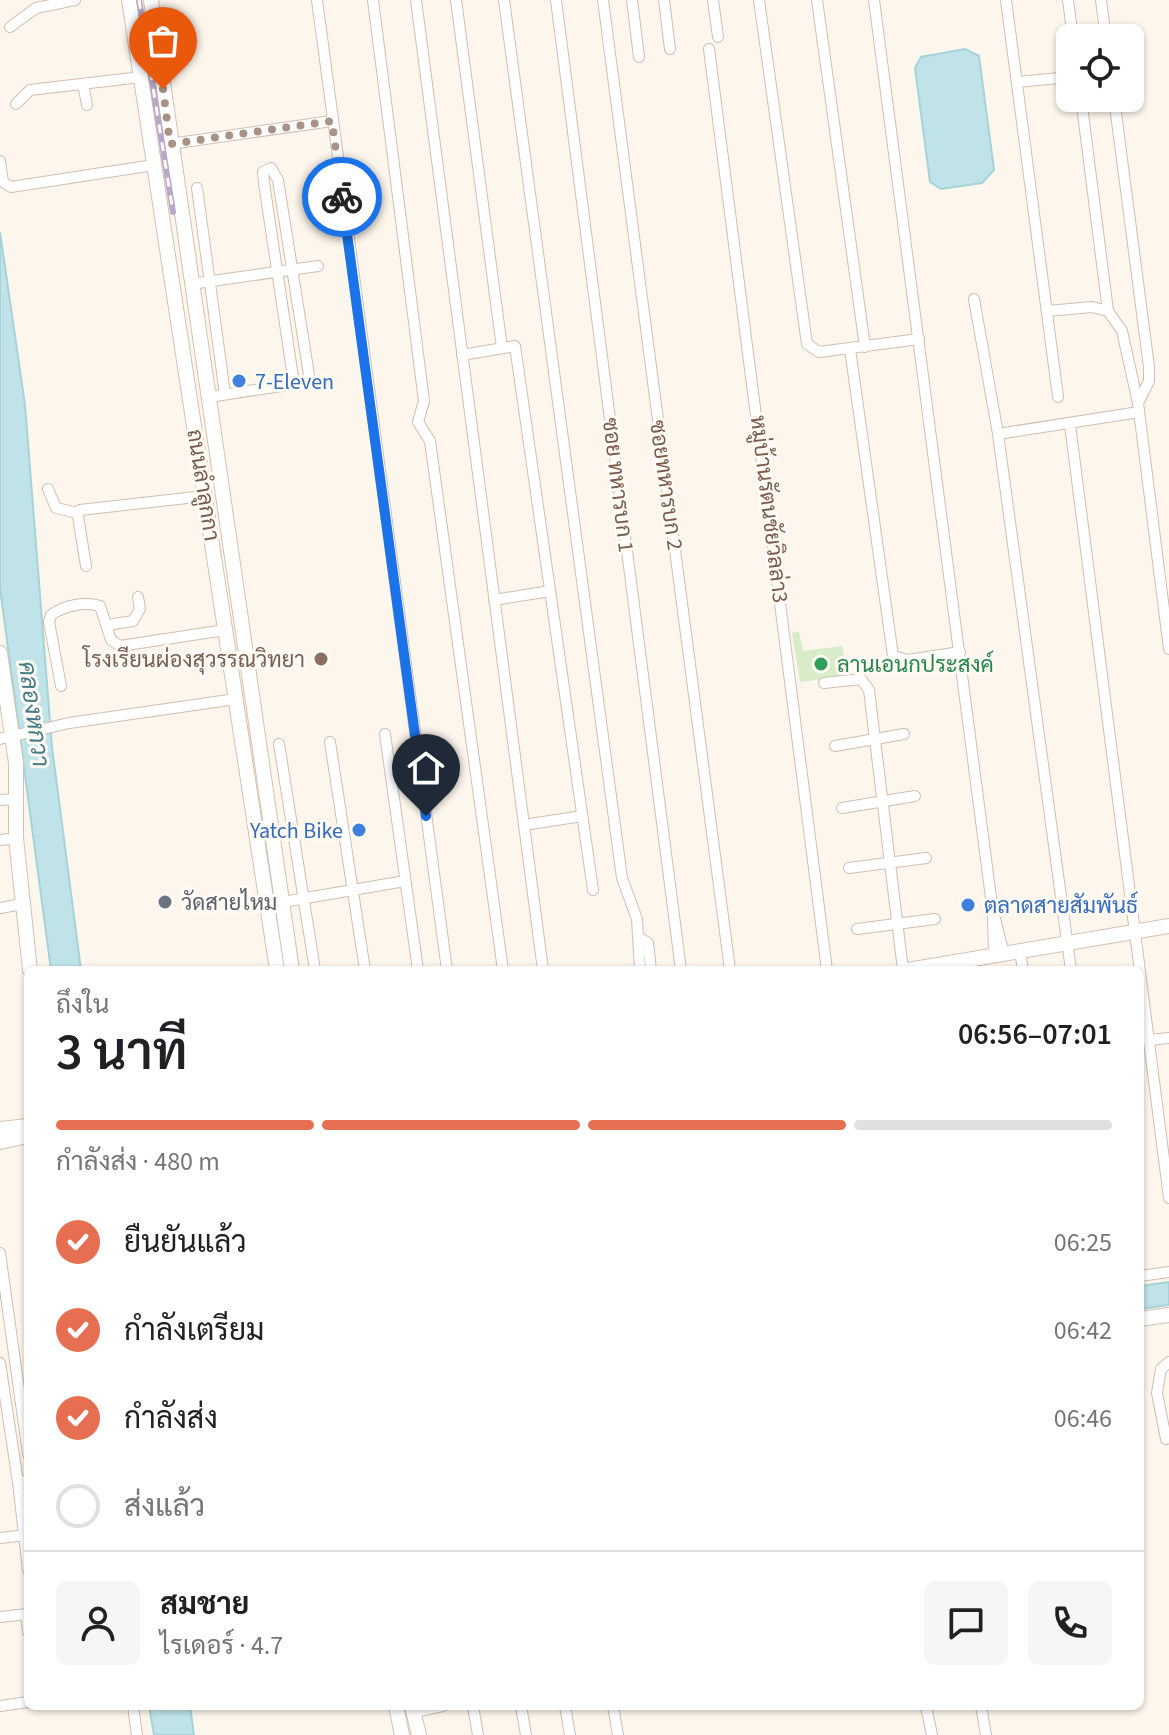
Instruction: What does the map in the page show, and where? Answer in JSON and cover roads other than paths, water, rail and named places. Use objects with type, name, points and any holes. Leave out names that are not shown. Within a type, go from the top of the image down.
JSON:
[{"type":"main road","name":"ถนนลำลูกกา","points":[[129,0],[236,699],[267,853],[283,902],[291,966]]},
{"type":"main road","name":"ถนนลำลูกกา","points":[[151,0],[209,397],[267,853],[277,966]]},
{"type":"main road","points":[[0,653],[30,966]]},
{"type":"main road","points":[[931,966],[1169,926]]},
{"type":"main road","points":[[0,1129],[24,1126]]},
{"type":"main road","points":[[0,1142],[24,1137]]},
{"type":"main road","points":[[1144,1318],[1169,1315]]},
{"type":"main road","points":[[397,1710],[402,1735]]},
{"type":"main road","points":[[413,1710],[419,1735]]},
{"type":"street","points":[[10,27],[36,8],[75,0]]},
{"type":"street","points":[[317,0],[446,966]]},
{"type":"street","points":[[373,0],[424,401],[418,422],[430,441],[502,966]]},
{"type":"street","points":[[416,0],[542,966]]},
{"type":"street","points":[[456,0],[502,348]]},
{"type":"street","points":[[504,0],[622,878],[637,919],[640,966]]},
{"type":"street","name":"ซอย ทหารบก 1","points":[[556,0],[680,966]]},
{"type":"street","name":"ซอยทหารบก 2","points":[[603,0],[729,966]]},
{"type":"street","points":[[632,0],[639,57]]},
{"type":"street","points":[[664,0],[670,49]]},
{"type":"street","points":[[713,0],[718,37]]},
{"type":"street","points":[[759,0],[807,344],[819,352],[919,339]]},
{"type":"street","points":[[817,0],[865,347]]},
{"type":"street","points":[[874,0],[999,955]]},
{"type":"street","points":[[1006,0],[1058,397]]},
{"type":"street","points":[[1068,0],[1071,24]]},
{"type":"street","points":[[1101,0],[1104,24]]},
{"type":"street","name":"หมู่บ้านรัตนชัยวิลล่า3","points":[[709,49],[826,966]]},
{"type":"street","points":[[16,104],[30,90],[141,77]]},
{"type":"street","points":[[1017,82],[1056,78]]},
{"type":"street","points":[[83,84],[87,105]]},
{"type":"street","points":[[1083,112],[1108,311],[1122,331],[1138,408],[1169,649]]},
{"type":"street","points":[[1116,112],[1149,367],[1149,381],[1138,408]]},
{"type":"street","points":[[170,144],[332,121]]},
{"type":"street","points":[[0,161],[3,182],[11,187],[154,165]]},
{"type":"street","points":[[209,397],[294,384],[306,381],[309,375],[278,180],[271,168],[263,172],[294,384]]},
{"type":"street","points":[[197,188],[225,394]]},
{"type":"street","points":[[268,211],[283,209]]},
{"type":"street","points":[[191,284],[318,266]]},
{"type":"street","points":[[974,299],[998,434],[1071,966]]},
{"type":"street","points":[[1047,311],[1092,307],[1108,311]]},
{"type":"street","points":[[285,326],[301,323]]},
{"type":"street","points":[[462,355],[515,346],[593,890]]},
{"type":"street","points":[[850,349],[893,656],[908,660],[960,652]]},
{"type":"street","points":[[998,434],[1070,425],[1138,408]]},
{"type":"street","points":[[1070,425],[1142,966]]},
{"type":"street","points":[[48,489],[56,508],[78,513],[87,508],[205,496]]},
{"type":"street","points":[[78,513],[86,566]]},
{"type":"street","points":[[494,600],[550,591]]},
{"type":"street","points":[[107,625],[133,621],[140,609],[138,597]]},
{"type":"street","points":[[61,686],[51,615],[61,609],[94,603],[103,610],[111,640],[120,646],[225,630]]},
{"type":"street","points":[[824,683],[857,679],[865,682],[905,966]]},
{"type":"street","points":[[10,738],[69,723],[236,699]]},
{"type":"street","points":[[385,734],[417,966]]},
{"type":"street","points":[[835,746],[904,734]]},
{"type":"street","points":[[330,742],[364,966]]},
{"type":"street","points":[[279,744],[314,966]]},
{"type":"street","points":[[842,808],[915,796]]},
{"type":"street","points":[[0,800],[16,799]]},
{"type":"street","points":[[524,825],[582,816]]},
{"type":"street","points":[[0,840],[16,838]]},
{"type":"street","points":[[849,868],[890,860],[926,858]]},
{"type":"street","points":[[283,902],[405,881]]},
{"type":"street","points":[[0,908],[22,904]]},
{"type":"street","points":[[857,929],[935,919]]},
{"type":"street","points":[[640,938],[648,943],[651,966]]},
{"type":"street","points":[[1020,951],[1022,966]]},
{"type":"street","points":[[1144,986],[1166,1140],[1169,1198]]},
{"type":"street","points":[[1150,1040],[1169,1038]]},
{"type":"street","points":[[0,1253],[24,1425]]},
{"type":"street","points":[[1144,1275],[1169,1272]]},
{"type":"street","points":[[1166,1439],[1157,1393],[1161,1369],[1169,1362]]},
{"type":"street","points":[[0,1363],[24,1476]]},
{"type":"street","points":[[0,1538],[24,1535]]},
{"type":"street","points":[[0,1617],[24,1614]]},
{"type":"street","points":[[0,1706],[24,1703]]},
{"type":"street","points":[[134,1710],[137,1735]]},
{"type":"street","points":[[474,1710],[478,1735]]},
{"type":"street","points":[[522,1710],[526,1735]]},
{"type":"street","points":[[566,1710],[570,1735]]},
{"type":"street","points":[[614,1710],[617,1735]]},
{"type":"street","points":[[927,1710],[932,1735]]},
{"type":"street","points":[[982,1710],[986,1735]]},
{"type":"water","points":[[965,49],[979,56],[994,170],[982,183],[941,189],[930,182],[915,68],[921,57]]},
{"type":"water","name":"คลองหกวา","points":[[0,232],[25,405],[52,747],[80,966],[50,966],[0,588]]},
{"type":"water","points":[[1169,1282],[1169,1305],[1144,1308],[1144,1285]]},
{"type":"water","points":[[150,1710],[191,1710],[194,1735],[154,1735]]},
{"type":"railway","points":[[139,0],[173,212]]},
{"type":"place","name":"7-Eleven","points":[[239,381]]},
{"type":"place","name":"โรงเรียนผ่องสุวรรณวิทยา","points":[[321,659]]},
{"type":"place","name":"ลานเอนกประสงค์","points":[[821,664]]},
{"type":"place","name":"Yatch Bike","points":[[359,830]]},
{"type":"place","name":"วัดสายไหม","points":[[165,902]]},
{"type":"place","name":"ตลาดสายสัมพันธ์","points":[[968,905]]}]
